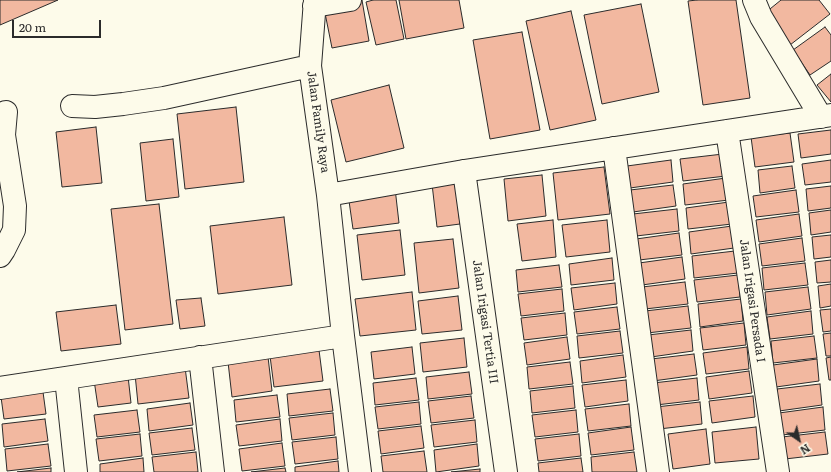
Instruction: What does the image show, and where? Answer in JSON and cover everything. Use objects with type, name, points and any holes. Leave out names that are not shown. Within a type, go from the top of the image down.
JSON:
[{"type":"street","points":[[315,3],[350,0]]},
{"type":"street","points":[[328,195],[464,171],[826,116],[761,17],[754,0]]},
{"type":"street","name":"Jalan Family Raya","points":[[315,3],[310,66],[328,195],[343,336],[360,472]]},
{"type":"street","points":[[72,106],[95,107],[164,98],[310,66]]},
{"type":"street","points":[[0,114],[6,112],[4,134],[15,206],[14,230],[0,256]]},
{"type":"street","name":"Jalan Irigasi Persada I","points":[[727,131],[778,472]]},
{"type":"street","points":[[614,148],[658,472]]},
{"type":"street","name":"Jalan Irigasi Tertia III","points":[[464,171],[506,472]]},
{"type":"street","points":[[0,388],[343,336]]},
{"type":"street","points":[[200,357],[213,472]]},
{"type":"street","points":[[66,378],[76,472]]},
{"type":"building","points":[[0,0],[58,0],[0,25]]},
{"type":"building","points":[[362,0],[369,41],[332,48],[324,8]]},
{"type":"building","points":[[373,0],[396,0],[404,39],[376,45],[366,2]]},
{"type":"building","points":[[399,0],[459,0],[464,28],[406,39]]},
{"type":"building","points":[[736,0],[750,98],[703,105],[688,1]]},
{"type":"building","points":[[781,0],[819,0],[830,14],[790,45],[765,13]]},
{"type":"building","points":[[641,4],[659,92],[602,104],[584,15]]},
{"type":"building","points":[[571,11],[596,120],[550,130],[526,21]]},
{"type":"building","points":[[825,27],[831,35],[831,61],[810,75],[793,50]]},
{"type":"building","points":[[522,32],[540,130],[490,139],[473,40]]},
{"type":"building","points":[[831,74],[831,102],[817,85]]},
{"type":"building","points":[[389,85],[404,148],[346,162],[331,100]]},
{"type":"building","points":[[236,107],[244,182],[185,189],[177,114]]},
{"type":"building","points":[[96,127],[102,183],[62,187],[56,132]]},
{"type":"building","points":[[831,130],[831,154],[801,158],[798,134]]},
{"type":"building","points":[[790,133],[794,162],[755,167],[751,137]]},
{"type":"building","points":[[173,139],[179,197],[146,201],[140,143]]},
{"type":"building","points":[[723,154],[726,176],[683,181],[680,159]]},
{"type":"building","points":[[671,160],[673,182],[630,188],[627,166]]},
{"type":"building","points":[[831,160],[831,182],[805,185],[802,164]]},
{"type":"building","points":[[792,166],[795,188],[760,193],[758,170]]},
{"type":"building","points":[[604,167],[610,214],[558,220],[553,173]]},
{"type":"building","points":[[542,175],[546,216],[508,221],[504,179]]},
{"type":"building","points":[[726,178],[729,200],[685,205],[683,184]]},
{"type":"building","points":[[455,181],[460,224],[437,227],[432,184]]},
{"type":"building","points":[[673,185],[676,206],[633,212],[630,190]]},
{"type":"building","points":[[831,186],[831,208],[808,211],[806,189]]},
{"type":"building","points":[[395,188],[399,223],[353,229],[348,194]]},
{"type":"building","points":[[796,190],[799,212],[756,217],[753,196]]},
{"type":"building","points":[[729,202],[732,224],[688,229],[686,208]]},
{"type":"building","points":[[159,204],[173,324],[125,330],[111,209]]},
{"type":"building","points":[[677,209],[679,231],[636,236],[633,214]]},
{"type":"building","points":[[831,210],[831,232],[811,235],[809,213]]},
{"type":"building","points":[[799,214],[802,236],[759,242],[756,220]]},
{"type":"building","points":[[284,217],[292,285],[218,294],[210,226]]},
{"type":"building","points":[[553,220],[556,257],[522,261],[517,224]]},
{"type":"building","points":[[607,220],[610,252],[566,257],[562,225]]},
{"type":"building","points":[[732,226],[734,248],[691,254],[689,232]]},
{"type":"building","points":[[400,230],[405,275],[362,280],[357,235]]},
{"type":"building","points":[[679,233],[682,255],[639,260],[636,239]]},
{"type":"building","points":[[831,235],[831,257],[814,259],[812,237]]},
{"type":"building","points":[[802,238],[805,261],[762,266],[759,244]]},
{"type":"building","points":[[453,239],[459,288],[419,293],[414,243]]},
{"type":"building","points":[[735,251],[738,273],[694,278],[692,256]]},
{"type":"building","points":[[682,257],[685,279],[642,285],[639,263]]},
{"type":"building","points":[[612,258],[614,280],[571,285],[569,264]]},
{"type":"building","points":[[831,260],[831,282],[817,283],[815,262]]},
{"type":"building","points":[[805,263],[808,285],[764,290],[762,268]]},
{"type":"building","points":[[559,265],[562,287],[518,292],[516,270]]},
{"type":"building","points":[[738,275],[740,297],[697,302],[694,280]]},
{"type":"building","points":[[685,282],[688,304],[645,309],[642,287]]},
{"type":"building","points":[[615,283],[617,304],[574,310],[571,288]]},
{"type":"building","points":[[831,284],[831,306],[820,308],[818,286]]},
{"type":"building","points":[[808,287],[811,309],[767,315],[765,292]]},
{"type":"building","points":[[562,289],[564,311],[521,316],[518,294]]},
{"type":"building","points":[[412,292],[416,330],[360,336],[355,299]]},
{"type":"building","points":[[458,296],[462,330],[422,334],[418,301]]},
{"type":"building","points":[[201,298],[205,326],[180,329],[176,300]]},
{"type":"building","points":[[741,299],[743,321],[700,327],[698,304]]},
{"type":"building","points":[[116,305],[121,344],[61,351],[56,312]]},
{"type":"building","points":[[688,306],[691,328],[647,333],[645,311]]},
{"type":"building","points":[[617,307],[620,329],[577,334],[574,312]]},
{"type":"building","points":[[831,309],[831,331],[823,332],[820,310]]},
{"type":"building","points":[[811,311],[813,334],[770,339],[767,317]]},
{"type":"building","points":[[565,313],[567,335],[524,340],[521,318]]},
{"type":"building","points":[[744,323],[746,345],[703,350],[700,328]]},
{"type":"building","points":[[691,330],[693,351],[651,357],[648,335]]},
{"type":"building","points":[[620,331],[623,353],[579,358],[577,336]]},
{"type":"building","points":[[831,333],[831,356],[826,356],[823,334]]},
{"type":"building","points":[[814,336],[817,358],[773,363],[771,341]]},
{"type":"building","points":[[567,337],[570,359],[527,365],[524,343]]},
{"type":"building","points":[[464,338],[467,367],[423,372],[420,343]]},
{"type":"building","points":[[412,347],[415,374],[374,379],[371,352]]},
{"type":"building","points":[[747,347],[749,369],[706,374],[703,353]]},
{"type":"building","points":[[319,350],[323,381],[274,387],[270,356]]},
{"type":"building","points":[[694,354],[697,375],[653,381],[651,359]]},
{"type":"building","points":[[623,355],[626,377],[582,383],[580,361]]},
{"type":"building","points":[[268,357],[272,391],[232,397],[228,362]]},
{"type":"building","points":[[831,357],[831,380],[829,380],[826,358]]},
{"type":"building","points":[[817,359],[819,381],[776,387],[773,365]]},
{"type":"building","points":[[570,362],[573,384],[529,389],[527,367]]},
{"type":"building","points":[[185,367],[189,398],[138,404],[135,374]]},
{"type":"building","points":[[749,371],[752,393],[709,399],[706,377]]},
{"type":"building","points":[[469,372],[472,394],[428,399],[426,377]]},
{"type":"building","points":[[128,376],[131,403],[98,407],[94,380]]},
{"type":"building","points":[[416,378],[419,400],[375,405],[373,383]]},
{"type":"building","points":[[697,378],[699,400],[656,405],[653,383]]},
{"type":"building","points":[[626,380],[628,401],[585,407],[582,385]]},
{"type":"building","points":[[820,384],[822,405],[779,411],[777,389]]},
{"type":"building","points":[[573,386],[575,408],[532,413],[530,391]]},
{"type":"building","points":[[330,389],[333,411],[289,416],[287,394]]},
{"type":"building","points":[[43,392],[46,414],[4,419],[1,397]]},
{"type":"building","points":[[277,395],[280,417],[236,422],[234,400]]},
{"type":"building","points":[[471,396],[474,418],[431,423],[428,401]]},
{"type":"building","points":[[753,396],[755,417],[712,423],[709,401]]},
{"type":"building","points":[[419,402],[421,424],[378,429],[375,407]]},
{"type":"building","points":[[700,402],[702,424],[659,429],[656,407]]},
{"type":"building","points":[[190,403],[193,425],[149,431],[147,409]]},
{"type":"building","points":[[629,404],[631,426],[588,431],[585,409]]},
{"type":"building","points":[[823,407],[825,430],[782,435],[779,413]]},
{"type":"building","points":[[137,410],[140,432],[97,437],[94,415]]},
{"type":"building","points":[[576,410],[578,432],[535,437],[532,415]]},
{"type":"building","points":[[333,413],[335,435],[292,440],[289,418]]},
{"type":"building","points":[[45,419],[48,441],[4,447],[2,424]]},
{"type":"building","points":[[280,419],[282,441],[239,446],[236,425]]},
{"type":"building","points":[[475,420],[477,442],[434,447],[431,425]]},
{"type":"building","points":[[421,426],[424,448],[381,454],[378,431]]},
{"type":"building","points":[[631,427],[634,450],[591,455],[588,433]]},
{"type":"building","points":[[756,427],[759,459],[715,463],[712,432]]},
{"type":"building","points":[[192,428],[195,450],[152,455],[149,433]]},
{"type":"building","points":[[706,429],[710,464],[673,469],[668,434]]},
{"type":"building","points":[[825,432],[828,454],[785,459],[782,437]]},
{"type":"building","points":[[140,434],[142,456],[99,461],[96,439]]},
{"type":"building","points":[[579,434],[581,456],[538,461],[535,439]]},
{"type":"building","points":[[336,437],[338,459],[295,464],[292,442]]},
{"type":"building","points":[[282,443],[285,466],[242,471],[239,449]]},
{"type":"building","points":[[48,444],[51,466],[7,471],[5,449]]},
{"type":"building","points":[[477,444],[479,466],[436,472],[434,450]]},
{"type":"building","points":[[424,451],[427,472],[383,472],[381,456]]},
{"type":"building","points":[[196,452],[198,472],[154,472],[152,457]]},
{"type":"building","points":[[634,452],[637,472],[592,472],[591,457]]},
{"type":"building","points":[[143,458],[144,472],[100,472],[100,464]]},
{"type":"building","points":[[581,458],[583,472],[539,472],[538,463]]},
{"type":"building","points":[[338,461],[339,472],[295,472],[295,467]]},
{"type":"building","points":[[51,468],[51,472],[17,472]]},
{"type":"building","points":[[285,468],[286,472],[251,472]]},
{"type":"building","points":[[480,469],[480,472],[451,472]]}]
